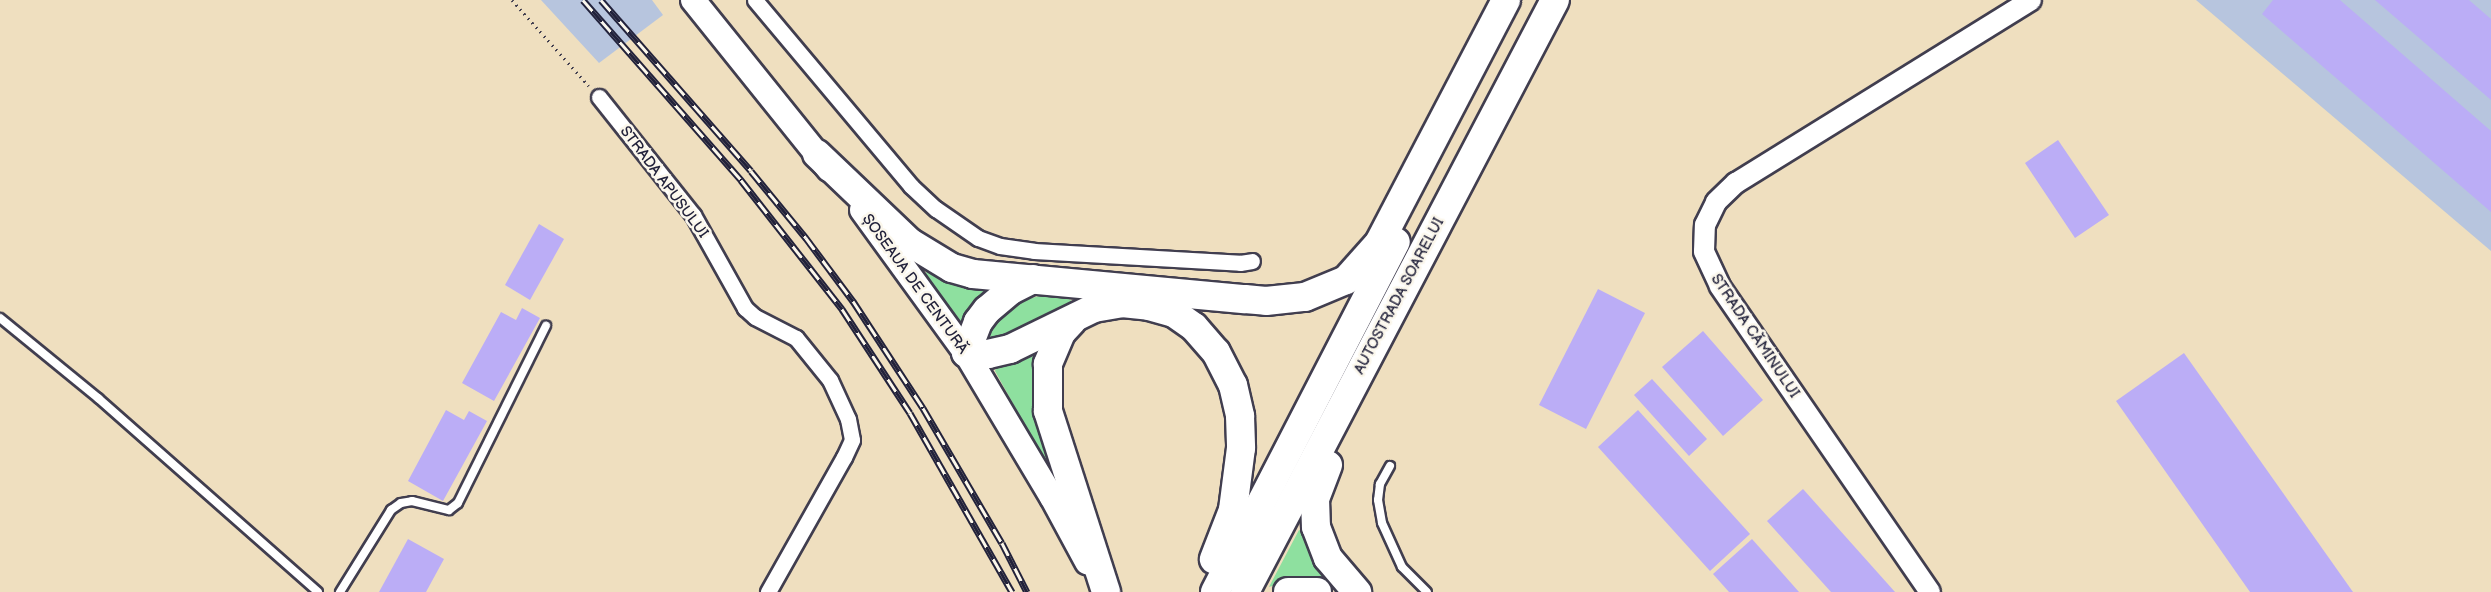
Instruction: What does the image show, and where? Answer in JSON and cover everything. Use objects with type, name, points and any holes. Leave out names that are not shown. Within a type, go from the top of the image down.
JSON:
[{"type":"highway","points":[[817,154],[864,201],[928,256],[952,268],[973,274],[1266,301],[1305,297],[1346,280],[1379,243],[1506,0]]},
{"type":"highway","name":"AUTOSTRADA SOARELUI","points":[[1215,592],[1523,0]]},
{"type":"highway","name":"AUTOSTRADA SOARELUI","points":[[1245,592],[1251,526],[1555,0]]},
{"type":"highway","points":[[1357,592],[1328,558],[1320,541],[1314,511],[1319,486],[1571,0]]},
{"type":"highway","points":[[1033,279],[1011,290],[987,310],[978,322],[966,353],[999,353],[1107,305],[1149,306],[1174,314],[1194,327],[1209,343],[1233,385],[1240,417],[1239,479],[1251,526],[1220,547],[1198,592]]},
{"type":"highway","points":[[1072,321],[1061,333],[1048,364],[1048,411],[1104,592]]},
{"type":"highway","points":[[1288,592],[1317,592]]},
{"type":"main road","name":"ȘOSEAUA DE CENTURĂ","points":[[693,0],[905,267],[966,353],[1052,496],[1104,592]]},
{"type":"street","points":[[755,0],[887,158],[936,209],[978,238],[1000,246],[1089,255],[1240,263],[1252,261]]},
{"type":"street","name":"STRADA CĂMINULUI","points":[[1930,592],[1720,286],[1704,251],[1704,231],[1709,213],[1736,183],[2031,0]]},
{"type":"street","name":"STRADA APUSULUI","points":[[599,97],[693,215],[745,308],[755,317],[796,338],[830,380],[848,419],[852,440],[768,592]]},
{"type":"street","points":[[1086,285],[1089,255]]},
{"type":"lane","points":[[0,318],[98,398],[318,592]]},
{"type":"lane","points":[[340,592],[391,510],[401,503],[412,501],[449,510],[459,503],[546,326]]},
{"type":"lane","points":[[1390,466],[1380,484],[1378,500],[1382,523],[1402,567],[1427,592]]},
{"type":"path","points":[[512,0],[599,97]]},
{"type":"shaded area","points":[[541,0],[652,0],[663,15],[599,63]]},
{"type":"shaded area","points":[[2196,0],[2491,0],[2491,251]]},
{"type":"green space","points":[[930,268],[995,287],[998,295],[961,326],[924,275]]},
{"type":"green space","points":[[1051,293],[1066,296],[1075,304],[991,348],[981,333],[1016,302]]},
{"type":"green space","points":[[1038,344],[1054,469],[1048,467],[995,371],[997,366]]},
{"type":"green space","points":[[1299,530],[1305,532],[1329,575],[1321,578],[1300,577],[1269,587]]},
{"type":"building","points":[[2273,0],[2340,0],[2491,131],[2491,212],[2262,14]]},
{"type":"building","points":[[2375,0],[2469,0],[2491,19],[2491,100]]},
{"type":"building","points":[[2058,140],[2109,215],[2075,238],[2025,163]]},
{"type":"building","points":[[539,224],[564,239],[530,300],[505,285]]},
{"type":"building","points":[[1598,289],[1645,313],[1586,429],[1539,405]]},
{"type":"building","points":[[522,308],[540,318],[494,401],[462,383],[501,312],[516,320]]},
{"type":"building","points":[[1703,331],[1763,400],[1723,436],[1662,367]]},
{"type":"building","points":[[2184,353],[2353,592],[2250,592],[2116,401]]},
{"type":"building","points":[[1652,379],[1707,439],[1689,456],[1634,395]]},
{"type":"building","points":[[446,410],[464,420],[469,411],[487,421],[443,501],[408,481]]},
{"type":"building","points":[[1638,410],[1750,534],[1710,571],[1598,447]]},
{"type":"building","points":[[1803,489],[1895,592],[1831,592],[1767,521]]},
{"type":"building","points":[[408,539],[444,559],[426,592],[379,592]]},
{"type":"building","points":[[1752,539],[1799,592],[1729,592],[1713,574]]},
{"type":"railway","points":[[583,0],[741,180],[842,309],[910,413],[1012,592]]},
{"type":"railway","points":[[601,0],[751,171],[806,238],[853,301],[923,408],[1002,543],[1027,592]]}]
